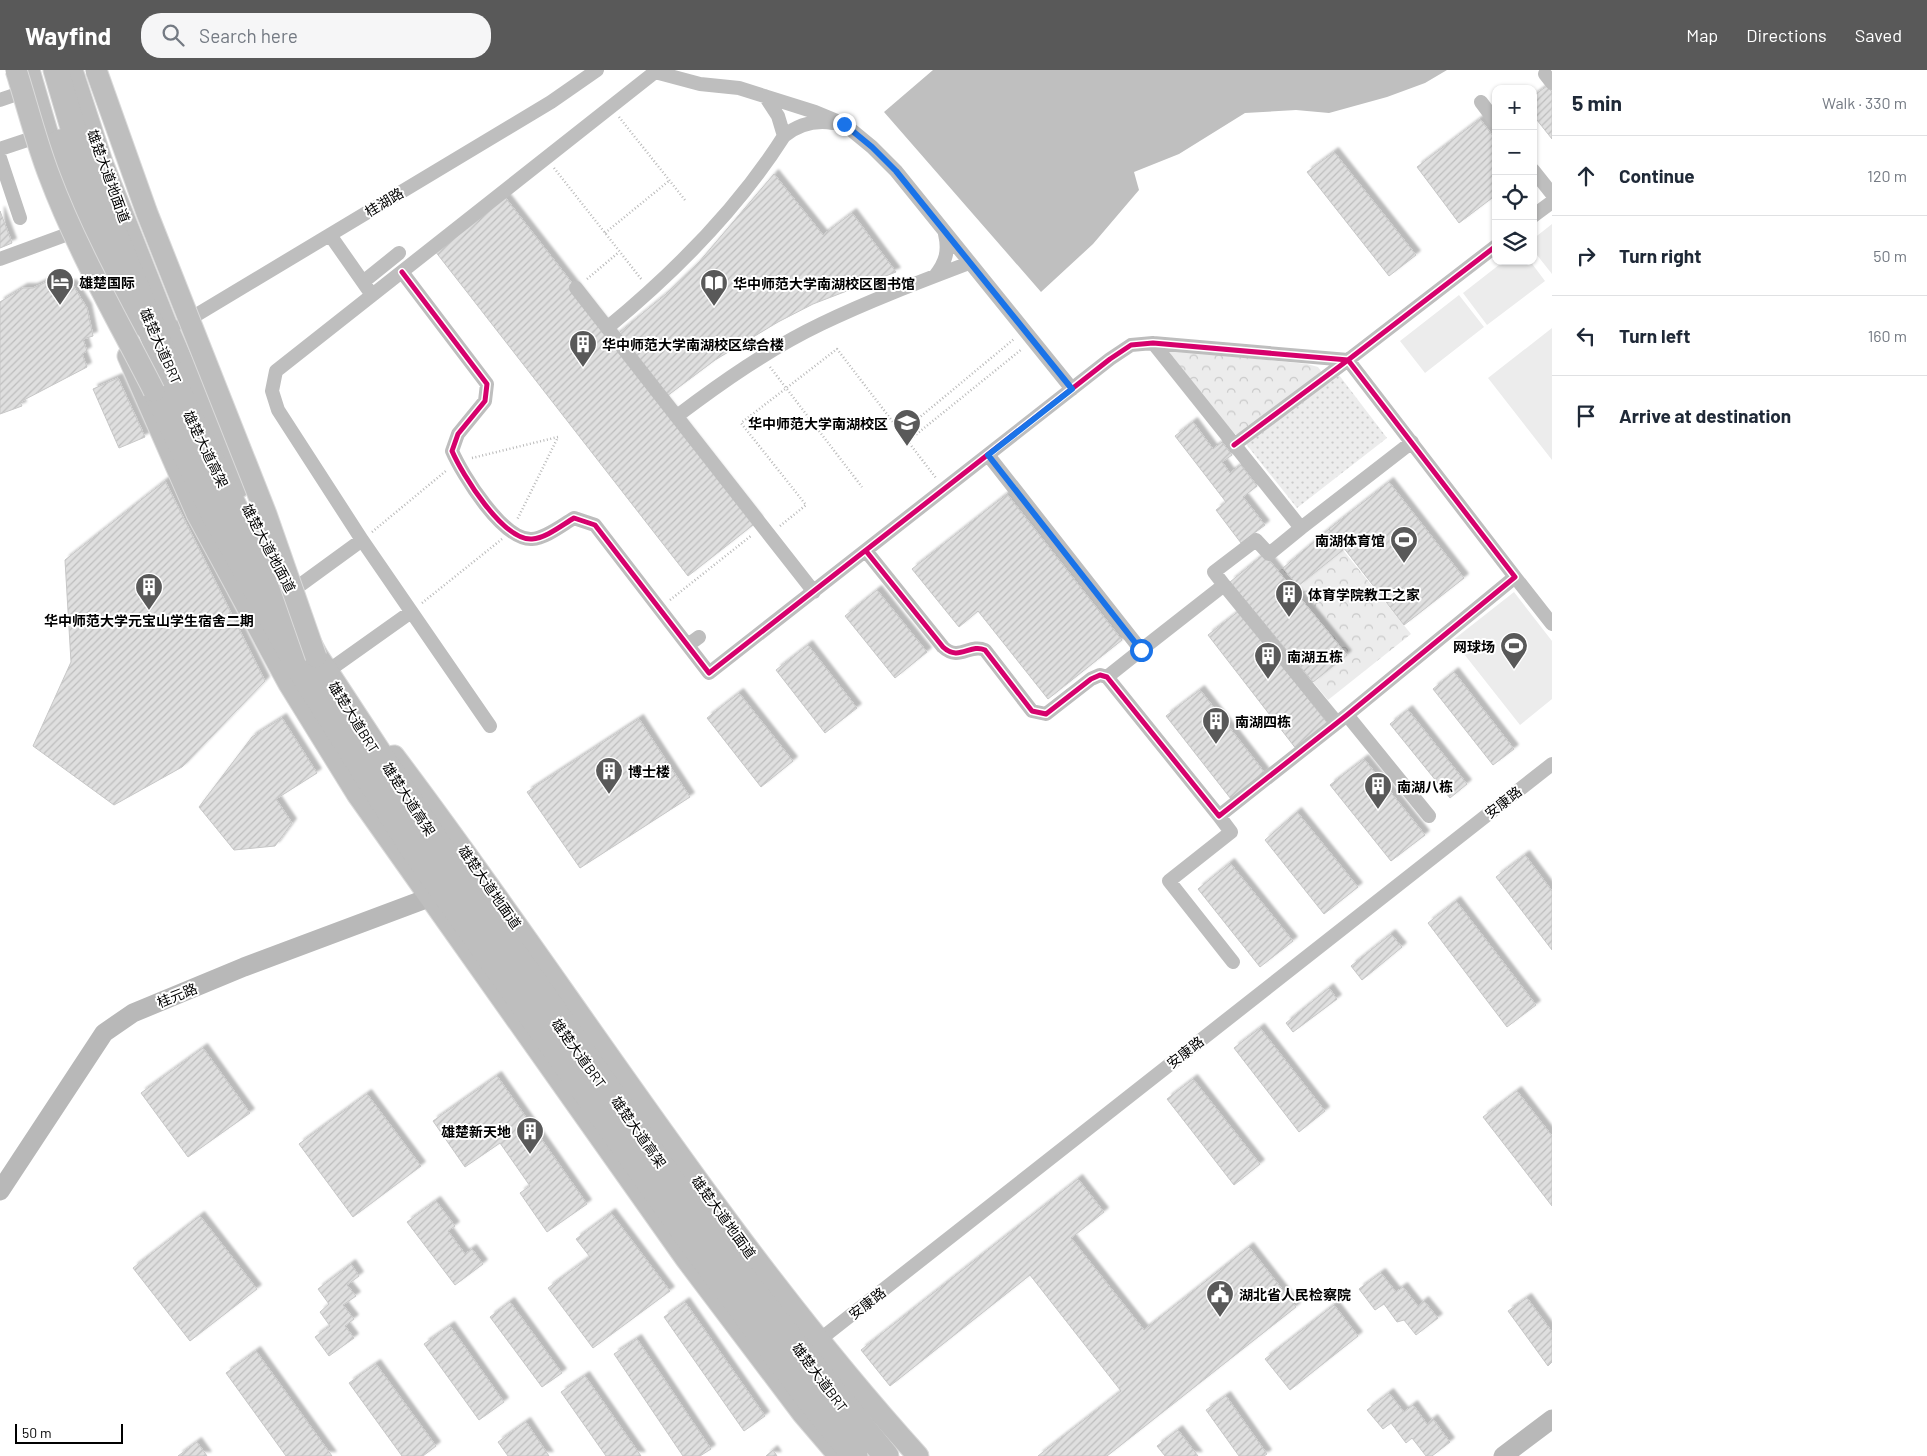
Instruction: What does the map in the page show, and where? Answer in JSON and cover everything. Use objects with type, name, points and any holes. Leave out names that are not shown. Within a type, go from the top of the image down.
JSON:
[{"type":"highway","name":"雄楚大道高架","points":[[56,70],[76,138],[183,402],[236,512],[325,662],[436,840],[710,1236],[886,1456]]},
{"type":"highway","name":"雄楚大道高架","points":[[34,76],[55,128],[107,273],[154,391],[212,511],[302,673],[412,848],[690,1241],[806,1396],[853,1454]]},
{"type":"main road","points":[[16,70],[49,175],[62,206],[79,245],[154,391]]},
{"type":"main road","name":"雄楚大道地面道","points":[[72,70],[102,162],[169,331],[239,491],[292,591],[325,662],[466,853],[726,1222],[818,1341],[918,1456]]},
{"type":"main road","points":[[96,70],[147,213],[325,662]]},
{"type":"main road","points":[[34,76],[56,136],[79,230],[140,387],[197,514],[289,684],[357,794],[692,1266],[792,1399],[839,1456]]},
{"type":"street","name":"桂湖路","points":[[169,331],[551,102],[597,70]]},
{"type":"street","points":[[490,726],[362,540],[278,410],[272,391],[276,371],[655,72],[700,84],[739,88],[844,124],[872,147],[896,171],[1072,389]]},
{"type":"street","points":[[0,100],[34,76]]},
{"type":"street","points":[[765,96],[778,116],[784,136]]},
{"type":"street","points":[[1481,102],[1492,117]]},
{"type":"street","points":[[607,328],[651,291],[725,215],[766,164],[784,136],[795,128],[820,121],[844,124]]},
{"type":"street","points":[[0,149],[56,136]]},
{"type":"street","points":[[0,158],[20,218]]},
{"type":"street","points":[[1537,175],[1552,194]]},
{"type":"street","points":[[1537,213],[1552,202]]},
{"type":"street","points":[[0,259],[79,230]]},
{"type":"street","points":[[934,276],[945,262],[948,245],[944,232]]},
{"type":"street","points":[[330,235],[372,295]]},
{"type":"street","points":[[1234,445],[1492,249]]},
{"type":"street","points":[[363,282],[399,253]]},
{"type":"street","points":[[677,416],[762,357],[820,325],[969,263]]},
{"type":"street","points":[[402,272],[487,384],[485,401],[458,434],[452,450],[461,471],[502,524],[515,536],[532,539],[574,518],[595,525],[660,608],[694,641],[710,673],[1072,389],[1131,345],[1153,343],[1194,345],[1348,360],[1552,624]]},
{"type":"street","points":[[576,288],[814,592]]},
{"type":"street","points":[[1153,343],[1301,528]]},
{"type":"street","points":[[1412,442],[1269,554],[1256,540],[1214,572],[1224,586],[1429,816]]},
{"type":"street","points":[[988,455],[1141,650]]},
{"type":"street","points":[[292,591],[362,540]]},
{"type":"street","points":[[866,551],[943,647],[950,653],[976,648],[984,650],[1037,714],[1046,714],[1091,679],[1100,675],[1107,676],[1231,832],[1169,882],[1233,962]]},
{"type":"street","points":[[1219,816],[1342,719],[1515,577]]},
{"type":"street","points":[[1107,676],[1224,586]]},
{"type":"street","points":[[325,662],[411,612]]},
{"type":"street","name":"安康路","points":[[818,1341],[1552,764]]},
{"type":"street","name":"桂元路","points":[[0,1191],[104,1032],[133,1013],[244,967],[431,897]]},
{"type":"street","points":[[1503,1456],[1552,1419]]},
{"type":"lane","name":"雄楚大道BRT","points":[[56,136],[128,301]]},
{"type":"lane","name":"雄楚大道BRT","points":[[132,310],[155,364]]},
{"type":"lane","name":"雄楚大道BRT","points":[[329,700],[418,844],[490,949],[552,1038],[681,1213]]},
{"type":"lane","name":"雄楚大道BRT","points":[[845,1430],[853,1454]]},
{"type":"path","points":[[611,107],[685,200]]},
{"type":"path","points":[[546,158],[651,291]]},
{"type":"path","points":[[605,233],[670,180]]},
{"type":"path","points":[[576,288],[620,252]]},
{"type":"path","points":[[902,432],[1028,336]]},
{"type":"path","points":[[908,441],[1028,336]]},
{"type":"path","points":[[660,608],[766,531],[806,505],[741,424],[837,349],[945,489]]},
{"type":"path","points":[[762,357],[862,487]]},
{"type":"path","points":[[362,540],[457,462],[558,437],[511,532],[411,612]]},
{"type":"green space","points":[[1552,224],[1552,274],[1537,255],[1537,236]]},
{"type":"green space","points":[[1499,265],[1533,265],[1545,281],[1487,325],[1463,293]]},
{"type":"green space","points":[[1459,295],[1484,327],[1425,373],[1400,341]]},
{"type":"green space","points":[[1552,328],[1552,460],[1488,378]]},
{"type":"green space","points":[[1176,351],[1307,364],[1318,367],[1321,371],[1316,377],[1240,435],[1235,434],[1168,356],[1168,352]]},
{"type":"green space","points":[[1339,375],[1387,438],[1297,508],[1246,444]]},
{"type":"green space","points":[[1343,550],[1411,634],[1328,700],[1313,682],[1347,655],[1279,571],[1283,568],[1298,586]]},
{"type":"green space","name":"网球场","points":[[1514,592],[1552,641],[1552,699],[1520,725],[1453,640]]},
{"type":"shaded area","points":[[933,70],[1447,70],[1425,83],[1387,97],[1329,113],[1296,110],[1245,113],[1179,154],[1134,172],[1139,190],[1093,244],[1041,292],[884,112]]},
{"type":"building","points":[[1547,86],[1552,92],[1552,139],[1537,120],[1537,93]]},
{"type":"building","points":[[1480,119],[1492,135],[1492,198],[1459,223],[1417,167]]},
{"type":"building","points":[[1334,152],[1416,255],[1389,276],[1307,172]]},
{"type":"building","points":[[774,174],[823,235],[852,213],[896,272],[813,304],[778,322],[715,360],[663,399],[614,337],[666,294],[699,262]]},
{"type":"building","name":"华中师范大学南湖校区综合楼","points":[[504,196],[758,521],[688,576],[435,251]]},
{"type":"building","points":[[0,211],[12,243],[0,248]]},
{"type":"building","points":[[57,277],[61,288],[72,284],[87,308],[93,336],[83,339],[87,351],[82,354],[87,367],[20,402],[22,406],[0,414],[0,302],[23,288],[33,288]]},
{"type":"building","points":[[118,378],[145,437],[119,448],[93,389]]},
{"type":"building","points":[[1193,422],[1213,449],[1222,442],[1232,455],[1222,462],[1230,473],[1241,465],[1257,486],[1243,497],[1265,525],[1241,543],[1216,510],[1226,502],[1175,436]]},
{"type":"building","name":"华中师范大学元宝山学生宿舍二期","points":[[165,481],[265,681],[182,767],[114,805],[33,746],[71,662],[65,560]]},
{"type":"building","name":"南湖体育馆","points":[[1389,482],[1464,578],[1404,625],[1329,529]]},
{"type":"building","points":[[1007,494],[1122,640],[1048,699],[978,611],[959,627],[912,569]]},
{"type":"building","points":[[1329,529],[1343,550],[1298,586],[1283,568]]},
{"type":"building","name":"体育学院教工之家","points":[[1264,554],[1347,655],[1313,682],[1230,582]]},
{"type":"building","points":[[877,590],[927,652],[895,678],[845,616]]},
{"type":"building","name":"南湖五栋","points":[[1239,611],[1329,725],[1297,750],[1208,635]]},
{"type":"building","points":[[808,645],[857,708],[825,733],[776,670]]},
{"type":"building","points":[[1454,672],[1514,749],[1493,765],[1433,689]]},
{"type":"building","name":"南湖四栋","points":[[1200,690],[1265,773],[1231,799],[1166,716]]},
{"type":"building","points":[[739,693],[793,761],[761,787],[707,718]]},
{"type":"building","points":[[1408,710],[1467,784],[1450,798],[1390,724]]},
{"type":"building","points":[[282,718],[317,773],[276,799],[292,823],[275,846],[234,850],[199,807],[252,737]]},
{"type":"building","name":"博士楼","points":[[639,719],[690,797],[580,868],[527,792]]},
{"type":"building","name":"南湖八栋","points":[[1364,759],[1425,835],[1391,861],[1330,785]]},
{"type":"building","points":[[1297,812],[1358,887],[1324,914],[1265,840]]},
{"type":"building","points":[[1525,855],[1552,891],[1552,950],[1496,877]]},
{"type":"building","points":[[1230,863],[1293,941],[1260,967],[1198,889]]},
{"type":"building","points":[[1456,901],[1536,1005],[1507,1027],[1428,923]]},
{"type":"building","points":[[1391,934],[1402,947],[1362,980],[1351,966]]},
{"type":"building","points":[[1329,988],[1337,999],[1293,1032],[1286,1023]]},
{"type":"building","points":[[1260,1028],[1325,1111],[1299,1132],[1234,1048]]},
{"type":"building","points":[[203,1048],[250,1113],[188,1157],[141,1093]]},
{"type":"building","name":"雄楚新天地","points":[[497,1076],[587,1204],[547,1232],[520,1193],[530,1186],[500,1143],[465,1167],[433,1121]]},
{"type":"building","points":[[1193,1079],[1260,1164],[1234,1185],[1167,1099]]},
{"type":"building","points":[[1517,1091],[1552,1136],[1552,1206],[1483,1117]]},
{"type":"building","points":[[367,1094],[421,1166],[353,1217],[299,1144]]},
{"type":"building","name":"湖北省人民检察院","points":[[1078,1179],[1104,1212],[1071,1238],[1144,1330],[1249,1247],[1296,1307],[1107,1456],[1038,1456],[1121,1391],[1030,1275],[890,1386],[861,1350]]},
{"type":"building","points":[[436,1201],[455,1226],[448,1231],[465,1254],[472,1249],[483,1264],[455,1285],[407,1222]]},
{"type":"building","points":[[611,1213],[670,1291],[593,1348],[548,1288],[590,1257],[576,1239]]},
{"type":"building","points":[[200,1216],[257,1289],[190,1341],[133,1268]]},
{"type":"building","points":[[351,1264],[359,1276],[347,1285],[356,1296],[343,1305],[354,1319],[345,1326],[354,1338],[329,1356],[315,1337],[330,1326],[320,1312],[329,1304],[318,1289]]},
{"type":"building","points":[[1381,1273],[1396,1292],[1403,1287],[1418,1306],[1424,1301],[1438,1318],[1416,1335],[1404,1320],[1397,1322],[1384,1304],[1375,1310],[1359,1289]]},
{"type":"building","points":[[1527,1298],[1552,1332],[1552,1362],[1548,1366],[1508,1311]]},
{"type":"building","points":[[510,1302],[562,1373],[542,1387],[490,1317]]},
{"type":"building","points":[[685,1302],[765,1416],[744,1431],[664,1317]]},
{"type":"building","points":[[1334,1305],[1358,1336],[1290,1390],[1265,1359]]},
{"type":"building","points":[[450,1326],[504,1402],[479,1420],[424,1344]]},
{"type":"building","points":[[637,1339],[711,1449],[700,1456],[683,1456],[614,1354]]},
{"type":"building","points":[[256,1351],[332,1456],[286,1456],[226,1373]]},
{"type":"building","points":[[376,1364],[436,1446],[423,1456],[402,1456],[349,1383]]},
{"type":"building","points":[[585,1376],[641,1456],[606,1456],[561,1392]]},
{"type":"building","points":[[1389,1393],[1404,1412],[1413,1405],[1427,1424],[1433,1419],[1450,1442],[1432,1456],[1426,1456],[1412,1438],[1406,1443],[1391,1423],[1383,1429],[1367,1410]]},
{"type":"building","points":[[1226,1396],[1267,1454],[1264,1456],[1239,1456],[1206,1410]]},
{"type":"building","points":[[526,1422],[549,1456],[508,1456],[498,1442]]},
{"type":"building","points":[[1178,1430],[1198,1456],[1165,1456],[1157,1446]]},
{"type":"building","points":[[197,1442],[207,1456],[178,1456]]},
{"type":"building","points":[[773,1450],[777,1456],[766,1456]]},
{"type":"cycle path","points":[[402,272],[487,384],[485,401],[458,434],[452,451],[465,475],[485,504],[497,518],[521,537],[537,538],[548,534],[574,518],[595,525],[709,673],[1110,359],[1131,345],[1153,343],[1348,360],[1492,249]]},
{"type":"cycle path","points":[[866,551],[943,647],[954,653],[980,648],[985,650],[1032,711],[1046,714],[1091,679],[1100,675],[1107,677],[1219,816],[1347,715],[1515,577],[1348,360],[1234,445]]},
{"type":"place","name":"雄楚国际","points":[[60,306]]},
{"type":"place","name":"华中师范大学南湖校区图书馆","points":[[714,307]]},
{"type":"place","name":"华中师范大学南湖校区综合楼","points":[[583,368]]},
{"type":"place","name":"华中师范大学南湖校区","points":[[907,447]]},
{"type":"place","name":"南湖体育馆","points":[[1404,564]]},
{"type":"place","name":"华中师范大学元宝山学生宿舍二期","points":[[149,611]]},
{"type":"place","name":"体育学院教工之家","points":[[1289,618]]},
{"type":"place","name":"网球场","points":[[1514,670]]},
{"type":"place","name":"南湖五栋","points":[[1268,680]]},
{"type":"place","name":"南湖四栋","points":[[1216,745]]},
{"type":"place","name":"博士楼","points":[[609,795]]},
{"type":"place","name":"南湖八栋","points":[[1378,810]]},
{"type":"place","name":"雄楚新天地","points":[[530,1155]]},
{"type":"place","name":"湖北省人民检察院","points":[[1220,1318]]},
{"type":"route","points":[[844,124],[872,147],[896,171],[1072,389],[988,455],[1141,650]]}]
